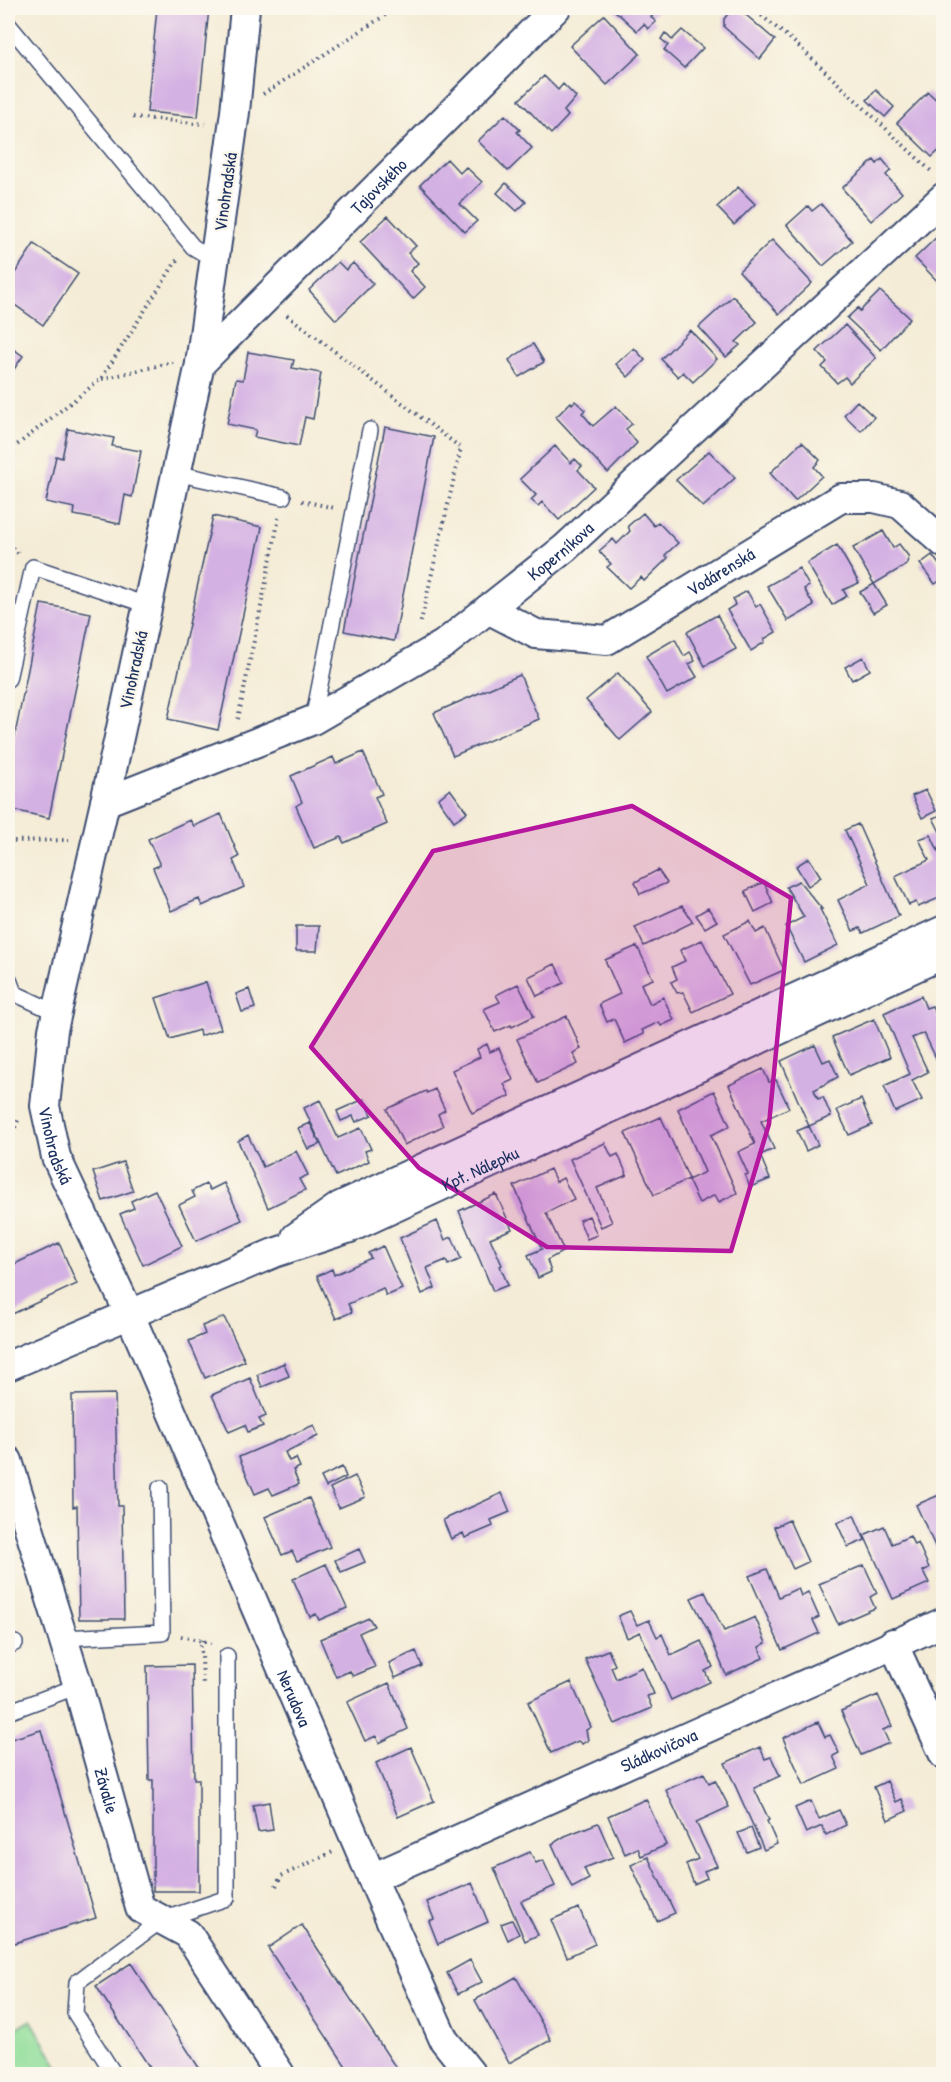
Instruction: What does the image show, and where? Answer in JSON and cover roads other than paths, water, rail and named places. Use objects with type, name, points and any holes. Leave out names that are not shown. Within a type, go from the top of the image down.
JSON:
[{"type":"street","name":"Vinohradská","points":[[130,1315],[56,1157],[45,1106],[57,1009],[105,802],[176,473],[190,362],[216,260],[246,8]]},
{"type":"street","name":"Tajovského","points":[[190,362],[266,299],[556,8]]},
{"type":"street","name":"Koperníkova","points":[[105,802],[313,720],[444,644],[565,548],[939,186]]},
{"type":"street","name":"Vodárenská","points":[[488,609],[536,634],[607,640],[841,498],[874,498],[900,504],[944,543]]},
{"type":"street","points":[[274,1253],[340,1206],[944,930]]},
{"type":"street","name":"Kpt. Nálepku","points":[[8,1366],[274,1253],[350,1228],[944,954]]},
{"type":"street","name":"Nerudova","points":[[130,1315],[444,2040],[471,2074]]},
{"type":"street","name":"Závalie","points":[[8,1461],[78,1686],[140,1908],[188,1934],[280,2074]]},
{"type":"street","name":"Sládkovičova","points":[[372,1878],[944,1622]]},
{"type":"street","points":[[893,1643],[944,1755]]},
{"type":"lane","points":[[8,24],[193,247],[216,260]]},
{"type":"lane","points":[[313,720],[370,430]]},
{"type":"lane","points":[[176,473],[283,497]]},
{"type":"lane","points":[[8,679],[33,567],[147,605]]},
{"type":"lane","points":[[8,977],[14,993],[57,1009]]},
{"type":"lane","points":[[63,1638],[162,1633],[160,1488]]},
{"type":"lane","points":[[114,2074],[75,2013],[77,1982],[162,1920],[227,1898],[227,1656]]},
{"type":"lane","points":[[8,1712],[78,1686]]}]
